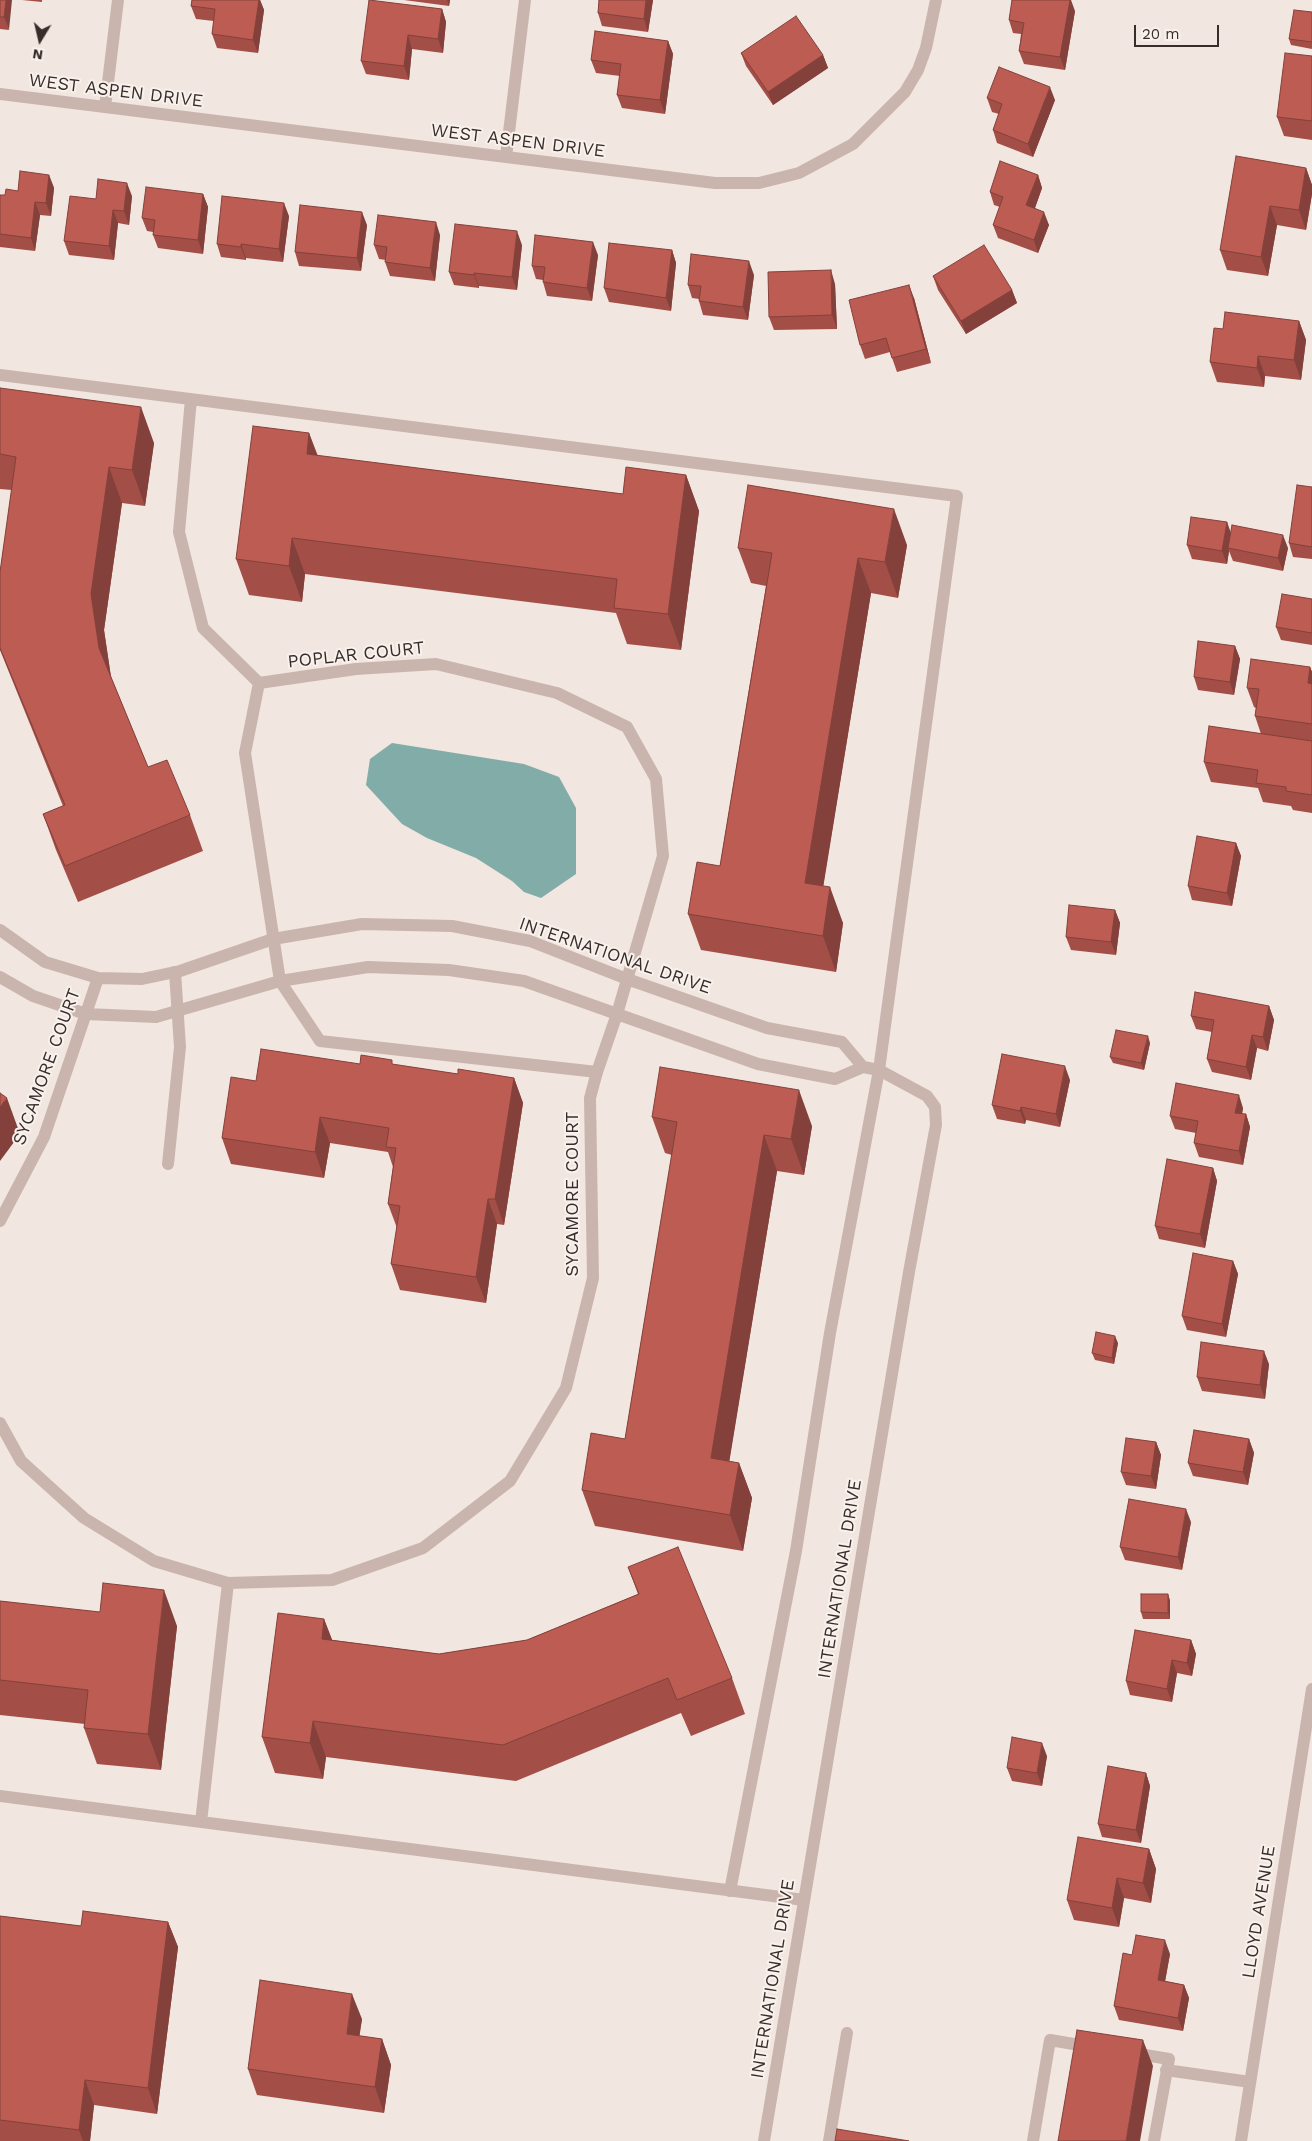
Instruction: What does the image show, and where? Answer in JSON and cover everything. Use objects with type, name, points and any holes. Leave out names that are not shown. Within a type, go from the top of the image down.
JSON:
[{"type":"street","points":[[105,107],[118,0]]},
{"type":"street","points":[[506,157],[525,0]]},
{"type":"street","name":"WEST ASPEN DRIVE","points":[[0,94],[723,184],[759,183],[799,173],[853,144],[905,92],[918,70],[926,48],[936,0]]},
{"type":"street","points":[[0,375],[957,496],[879,1070],[830,1333],[796,1551],[730,1891]]},
{"type":"street","points":[[191,399],[179,532],[202,628],[259,683],[245,753],[280,981],[320,1040],[597,1072]]},
{"type":"street","name":"POPLAR COURT","points":[[259,683],[356,669],[436,664],[557,692],[627,727],[656,779],[663,856],[617,1014]]},
{"type":"street","name":"INTERNATIONAL DRIVE","points":[[0,930],[45,962],[98,978],[142,979],[175,972],[273,939],[362,924],[452,926],[530,941],[627,979],[768,1028],[842,1042],[863,1067],[879,1070],[927,1096],[934,1107],[936,1125],[909,1272],[764,2141]]},
{"type":"street","points":[[0,977],[33,996],[86,1014],[156,1017],[280,981],[368,966],[449,970],[524,981],[758,1064],[835,1080],[863,1067]]},
{"type":"street","points":[[168,1164],[180,1047],[175,972]]},
{"type":"street","name":"SYCAMORE COURT","points":[[0,1221],[44,1137],[98,978]]},
{"type":"street","name":"SYCAMORE COURT","points":[[0,1424],[21,1461],[84,1518],[154,1561],[228,1583],[332,1580],[423,1548],[510,1481],[566,1388],[593,1278],[590,1098],[617,1014]]},
{"type":"street","points":[[201,1822],[228,1583]]},
{"type":"street","name":"LLOYD AVENUE","points":[[1241,2141],[1312,1689]]},
{"type":"street","points":[[0,1796],[804,1900]]},
{"type":"street","points":[[829,2141],[847,2033]]},
{"type":"street","points":[[1034,2141],[1050,2040],[1100,2048]]},
{"type":"street","points":[[1119,2051],[1169,2059],[1154,2141]]},
{"type":"street","points":[[1166,2070],[1250,2082]]},
{"type":"water","points":[[392,743],[524,764],[559,777],[576,808],[576,874],[541,898],[524,892],[512,881],[476,858],[427,838],[402,824],[366,785],[370,759]]},
{"type":"building","points":[[0,0],[6,0],[4,17],[0,17]]},
{"type":"building","points":[[192,0],[259,0],[253,40],[212,34],[215,9],[191,6]]},
{"type":"building","points":[[369,0],[442,9],[438,39],[408,35],[404,66],[361,61]]},
{"type":"building","points":[[599,0],[646,0],[644,19],[598,13]]},
{"type":"building","points":[[1012,0],[1070,0],[1060,57],[1019,51],[1024,23],[1009,20]]},
{"type":"building","points":[[1294,10],[1312,12],[1312,42],[1289,39]]},
{"type":"building","points":[[796,16],[823,55],[768,92],[741,53]]},
{"type":"building","points":[[595,31],[668,41],[660,100],[617,95],[621,64],[591,60]]},
{"type":"building","points":[[1285,53],[1312,56],[1312,121],[1277,117]]},
{"type":"building","points":[[999,67],[1050,87],[1028,144],[993,130],[1002,104],[987,98]]},
{"type":"building","points":[[1236,156],[1306,168],[1299,210],[1270,206],[1261,257],[1220,250]]},
{"type":"building","points":[[1000,161],[1038,175],[1026,205],[1044,212],[1034,240],[993,225],[1003,197],[990,192]]},
{"type":"building","points":[[20,171],[49,175],[46,203],[35,202],[31,238],[0,234],[0,195],[5,195],[6,189],[18,191]]},
{"type":"building","points":[[98,179],[127,183],[124,211],[113,210],[109,246],[64,241],[70,196],[96,199]]},
{"type":"building","points":[[146,187],[203,194],[198,240],[153,235],[155,220],[142,218]]},
{"type":"building","points":[[222,196],[284,203],[279,249],[241,244],[241,247],[217,244]]},
{"type":"building","points":[[300,205],[362,212],[357,258],[295,252]]},
{"type":"building","points":[[378,215],[436,222],[430,268],[385,262],[387,247],[374,245]]},
{"type":"building","points":[[455,224],[517,231],[512,277],[449,272]]},
{"type":"building","points":[[535,235],[593,242],[587,288],[543,282],[545,267],[532,266]]},
{"type":"building","points":[[609,243],[672,250],[666,298],[604,288]]},
{"type":"building","points":[[984,245],[1012,290],[961,321],[933,276]]},
{"type":"building","points":[[691,254],[749,261],[743,307],[699,301],[701,286],[688,285]]},
{"type":"building","points":[[831,270],[832,315],[769,317],[768,272]]},
{"type":"building","points":[[909,285],[926,349],[892,358],[886,338],[860,345],[849,300]]},
{"type":"building","points":[[1225,312],[1299,321],[1294,360],[1258,356],[1257,368],[1210,362],[1214,328],[1223,329]]},
{"type":"building","points":[[0,388],[141,407],[132,470],[109,467],[91,594],[99,648],[148,767],[167,760],[190,815],[65,866],[43,814],[65,805],[0,648],[0,572],[16,457],[0,454]]},
{"type":"building","points":[[253,426],[309,433],[307,454],[623,494],[626,467],[686,475],[668,614],[614,608],[617,579],[292,538],[289,566],[236,559]]},
{"type":"building","points":[[748,485],[894,509],[885,562],[858,558],[805,883],[830,887],[823,936],[688,914],[697,862],[720,866],[772,553],[738,548]]},
{"type":"building","points":[[1297,485],[1312,487],[1312,547],[1289,543]]},
{"type":"building","points":[[1191,517],[1227,522],[1222,551],[1187,545]]},
{"type":"building","points":[[1232,525],[1283,535],[1278,558],[1228,548]]},
{"type":"building","points":[[1282,594],[1312,599],[1312,633],[1276,627]]},
{"type":"building","points":[[1198,641],[1235,646],[1230,682],[1194,677]]},
{"type":"building","points":[[1251,659],[1310,667],[1308,683],[1312,684],[1312,724],[1255,716],[1259,689],[1247,688]]},
{"type":"building","points":[[1209,726],[1312,741],[1312,795],[1286,791],[1286,787],[1256,783],[1258,770],[1204,762]]},
{"type":"building","points":[[1197,836],[1236,843],[1227,893],[1188,886]]},
{"type":"building","points":[[1069,905],[1115,910],[1111,942],[1066,937]]},
{"type":"building","points":[[1195,992],[1269,1006],[1263,1037],[1252,1035],[1246,1067],[1207,1059],[1214,1020],[1191,1016]]},
{"type":"building","points":[[1116,1030],[1148,1036],[1141,1063],[1110,1057]]},
{"type":"building","points":[[261,1049],[360,1064],[361,1055],[392,1060],[392,1064],[458,1074],[458,1069],[514,1078],[495,1199],[488,1199],[476,1277],[391,1264],[400,1206],[388,1204],[396,1148],[386,1147],[389,1128],[320,1117],[315,1152],[222,1138],[231,1077],[256,1081]]},
{"type":"building","points":[[1002,1054],[1065,1066],[1056,1114],[1021,1107],[1020,1111],[992,1105]]},
{"type":"building","points":[[660,1067],[799,1090],[791,1139],[764,1135],[711,1458],[739,1463],[730,1515],[582,1490],[591,1433],[625,1439],[677,1122],[652,1117]]},
{"type":"building","points":[[1176,1083],[1239,1095],[1235,1113],[1246,1114],[1239,1151],[1194,1143],[1198,1121],[1170,1116]]},
{"type":"building","points":[[0,1093],[7,1098],[0,1107]]},
{"type":"building","points":[[1167,1159],[1213,1168],[1200,1234],[1155,1226]]},
{"type":"building","points":[[1193,1253],[1233,1261],[1222,1324],[1182,1316]]},
{"type":"building","points":[[1096,1332],[1115,1336],[1112,1358],[1092,1353]]},
{"type":"building","points":[[1201,1342],[1264,1351],[1260,1385],[1197,1377]]},
{"type":"building","points":[[1194,1430],[1249,1439],[1243,1472],[1188,1463]]},
{"type":"building","points":[[1126,1438],[1156,1442],[1151,1476],[1121,1472]]},
{"type":"building","points":[[1129,1499],[1186,1509],[1178,1557],[1120,1547]]},
{"type":"building","points":[[678,1547],[732,1678],[677,1700],[668,1678],[503,1745],[313,1721],[310,1743],[262,1737],[278,1613],[324,1619],[322,1639],[439,1654],[527,1640],[639,1594],[628,1567]]},
{"type":"building","points":[[103,1583],[164,1590],[148,1734],[84,1728],[88,1690],[0,1680],[0,1601],[100,1612]]},
{"type":"building","points":[[1141,1594],[1168,1594],[1168,1613],[1141,1612]]},
{"type":"building","points":[[1135,1630],[1191,1640],[1187,1663],[1172,1660],[1167,1689],[1126,1681]]},
{"type":"building","points":[[1012,1737],[1042,1743],[1037,1773],[1007,1768]]},
{"type":"building","points":[[1108,1766],[1146,1773],[1136,1830],[1098,1824]]},
{"type":"building","points":[[1078,1837],[1149,1849],[1143,1883],[1117,1878],[1112,1908],[1067,1900]]},
{"type":"building","points":[[83,1911],[168,1922],[148,2088],[85,2080],[79,2130],[0,2120],[0,1916],[81,1926]]},
{"type":"building","points":[[1136,1935],[1165,1940],[1158,1980],[1184,1985],[1178,2018],[1114,2006],[1123,1953],[1132,1955]]},
{"type":"building","points":[[260,1980],[352,1994],[347,2034],[382,2039],[375,2087],[248,2069]]},
{"type":"building","points":[[1077,2030],[1143,2040],[1126,2141],[1058,2141]]},
{"type":"building","points":[[837,2129],[909,2141],[835,2141]]}]
